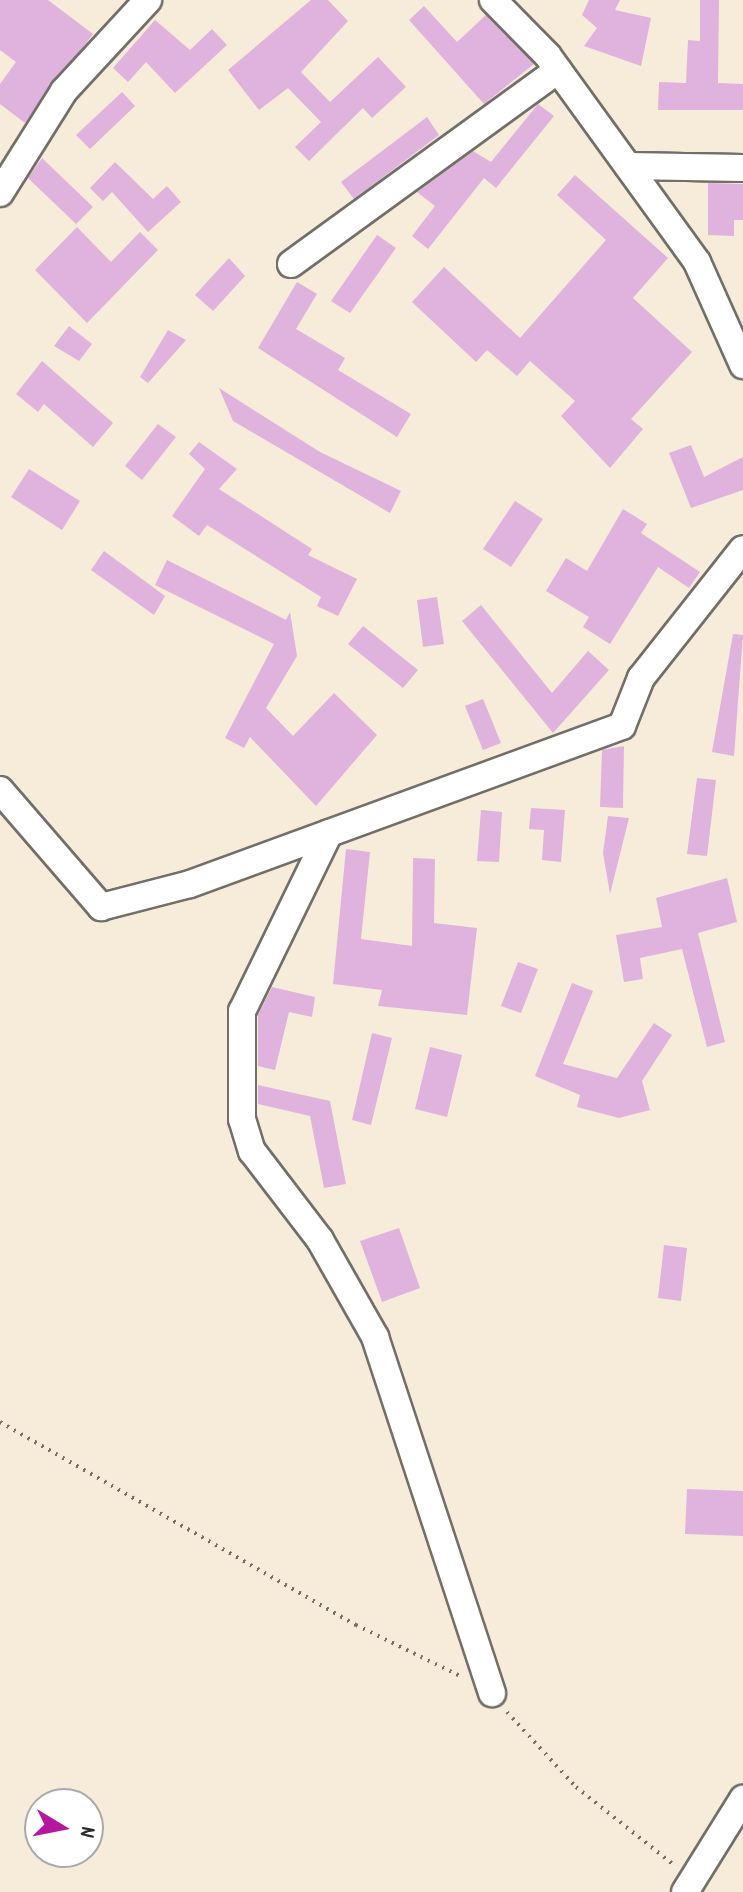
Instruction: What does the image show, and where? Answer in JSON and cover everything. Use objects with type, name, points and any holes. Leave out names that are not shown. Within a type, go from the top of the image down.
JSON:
[{"type":"street","points":[[0,193],[10,156],[112,33],[148,0]]},
{"type":"street","points":[[493,0],[558,70],[697,262],[743,365]]},
{"type":"street","points":[[291,264],[558,70]]},
{"type":"street","points":[[628,166],[743,168]]},
{"type":"street","points":[[0,790],[101,907],[329,833],[622,726],[641,678],[743,549]]},
{"type":"street","points":[[329,833],[242,1011],[242,1119],[252,1151],[328,1252],[375,1337],[492,1693]]},
{"type":"street","points":[[689,1886],[743,1799]]},
{"type":"path","points":[[0,1422],[356,1625],[492,1693],[576,1787],[689,1886]]},
{"type":"building","points":[[0,0],[48,0],[93,34],[25,123],[0,104],[0,84],[16,62],[0,50]]},
{"type":"building","points":[[311,0],[328,0],[348,21],[301,72],[330,102],[378,57],[406,87],[372,118],[363,108],[309,161],[295,147],[321,122],[288,88],[259,110],[228,70]]},
{"type":"building","points":[[589,0],[620,0],[615,10],[651,18],[641,66],[584,46],[597,28],[582,15]]},
{"type":"building","points":[[700,0],[719,0],[718,83],[743,84],[743,110],[658,110],[659,82],[686,83],[688,40],[700,41]]},
{"type":"building","points":[[424,6],[457,42],[486,15],[534,64],[484,104],[409,20]]},
{"type":"building","points":[[155,20],[190,50],[212,29],[227,45],[175,93],[146,62],[128,82],[113,68]]},
{"type":"building","points":[[122,92],[135,106],[90,149],[76,135]]},
{"type":"building","points":[[538,104],[554,116],[496,188],[484,178],[428,249],[412,236],[435,206],[417,192],[473,151],[491,162]]},
{"type":"building","points":[[427,117],[439,135],[354,199],[341,182]]},
{"type":"building","points":[[42,158],[93,207],[76,224],[28,178]]},
{"type":"building","points":[[115,162],[153,199],[167,186],[181,202],[148,232],[112,192],[103,201],[90,188]]},
{"type":"building","points":[[575,175],[668,258],[633,298],[692,352],[631,419],[643,429],[610,468],[561,416],[575,401],[530,361],[517,376],[487,350],[476,362],[412,302],[444,267],[520,338],[606,240],[557,195]]},
{"type":"building","points":[[708,183],[743,184],[743,220],[734,220],[734,236],[708,235]]},
{"type":"building","points":[[77,227],[111,262],[140,232],[158,250],[87,323],[35,270]]},
{"type":"building","points":[[377,235],[396,248],[350,313],[331,301]]},
{"type":"building","points":[[229,258],[245,276],[213,311],[195,295]]},
{"type":"building","points":[[297,282],[317,294],[296,329],[345,358],[338,370],[411,414],[397,437],[258,348]]},
{"type":"building","points":[[69,326],[92,344],[79,361],[54,346]]},
{"type":"building","points":[[168,330],[186,340],[148,383],[140,377]]},
{"type":"building","points":[[42,361],[113,423],[93,447],[44,404],[38,412],[16,394]]},
{"type":"building","points":[[219,388],[320,452],[401,491],[390,513],[233,421]]},
{"type":"building","points":[[158,424],[176,437],[142,480],[125,466]]},
{"type":"building","points":[[199,442],[237,469],[219,489],[312,549],[308,555],[357,579],[338,616],[317,606],[321,597],[207,525],[199,536],[172,516],[205,469],[189,454]]},
{"type":"building","points":[[691,445],[704,477],[743,457],[743,490],[691,508],[669,453]]},
{"type":"building","points":[[29,469],[80,501],[62,530],[11,497]]},
{"type":"building","points":[[515,501],[543,519],[511,567],[483,549]]},
{"type":"building","points":[[623,509],[647,524],[641,533],[700,572],[689,588],[658,567],[610,644],[583,627],[589,617],[546,591],[566,558],[587,571]]},
{"type":"building","points":[[104,551],[165,596],[154,615],[91,570]]},
{"type":"building","points":[[167,560],[286,620],[290,612],[297,656],[266,708],[293,736],[334,693],[377,735],[316,806],[250,737],[244,748],[225,738],[274,644],[155,585]]},
{"type":"building","points":[[437,597],[444,644],[423,647],[417,600]]},
{"type":"building","points":[[481,605],[552,693],[588,651],[609,670],[553,733],[462,621]]},
{"type":"building","points":[[363,626],[418,670],[403,688],[348,644]]},
{"type":"building","points":[[733,634],[743,635],[734,756],[712,752]]},
{"type":"building","points":[[483,699],[501,743],[483,750],[465,706]]},
{"type":"building","points":[[624,746],[623,808],[600,807],[602,750]]},
{"type":"building","points":[[697,778],[716,780],[707,856],[687,854]]},
{"type":"building","points":[[531,808],[565,810],[561,862],[542,860],[544,830],[529,829]]},
{"type":"building","points":[[481,810],[502,812],[499,862],[477,861]]},
{"type":"building","points":[[608,816],[629,818],[610,894],[603,853]]},
{"type":"building","points":[[346,849],[370,852],[361,939],[412,946],[413,858],[435,859],[434,923],[477,928],[467,1015],[378,1006],[382,990],[333,984]]},
{"type":"building","points":[[727,878],[737,922],[698,933],[725,1042],[707,1047],[682,949],[640,958],[643,979],[624,982],[616,935],[662,927],[656,898]]},
{"type":"building","points":[[518,962],[538,969],[521,1013],[501,1006]]},
{"type":"building","points":[[572,983],[593,991],[563,1064],[617,1078],[654,1023],[672,1035],[642,1081],[650,1110],[619,1118],[577,1107],[580,1095],[535,1076]]},
{"type":"building","points":[[272,987],[315,997],[312,1017],[289,1012],[275,1070],[258,1066],[258,1015]]},
{"type":"building","points":[[372,1033],[392,1038],[371,1125],[352,1120]]},
{"type":"building","points":[[430,1047],[462,1055],[447,1117],[415,1109]]},
{"type":"building","points":[[258,1085],[330,1101],[346,1184],[324,1188],[310,1116],[258,1104]]},
{"type":"building","points":[[399,1228],[420,1288],[382,1302],[360,1241]]},
{"type":"building","points":[[664,1245],[687,1248],[681,1301],[658,1298]]},
{"type":"building","points":[[687,1489],[743,1491],[743,1536],[685,1534]]}]
